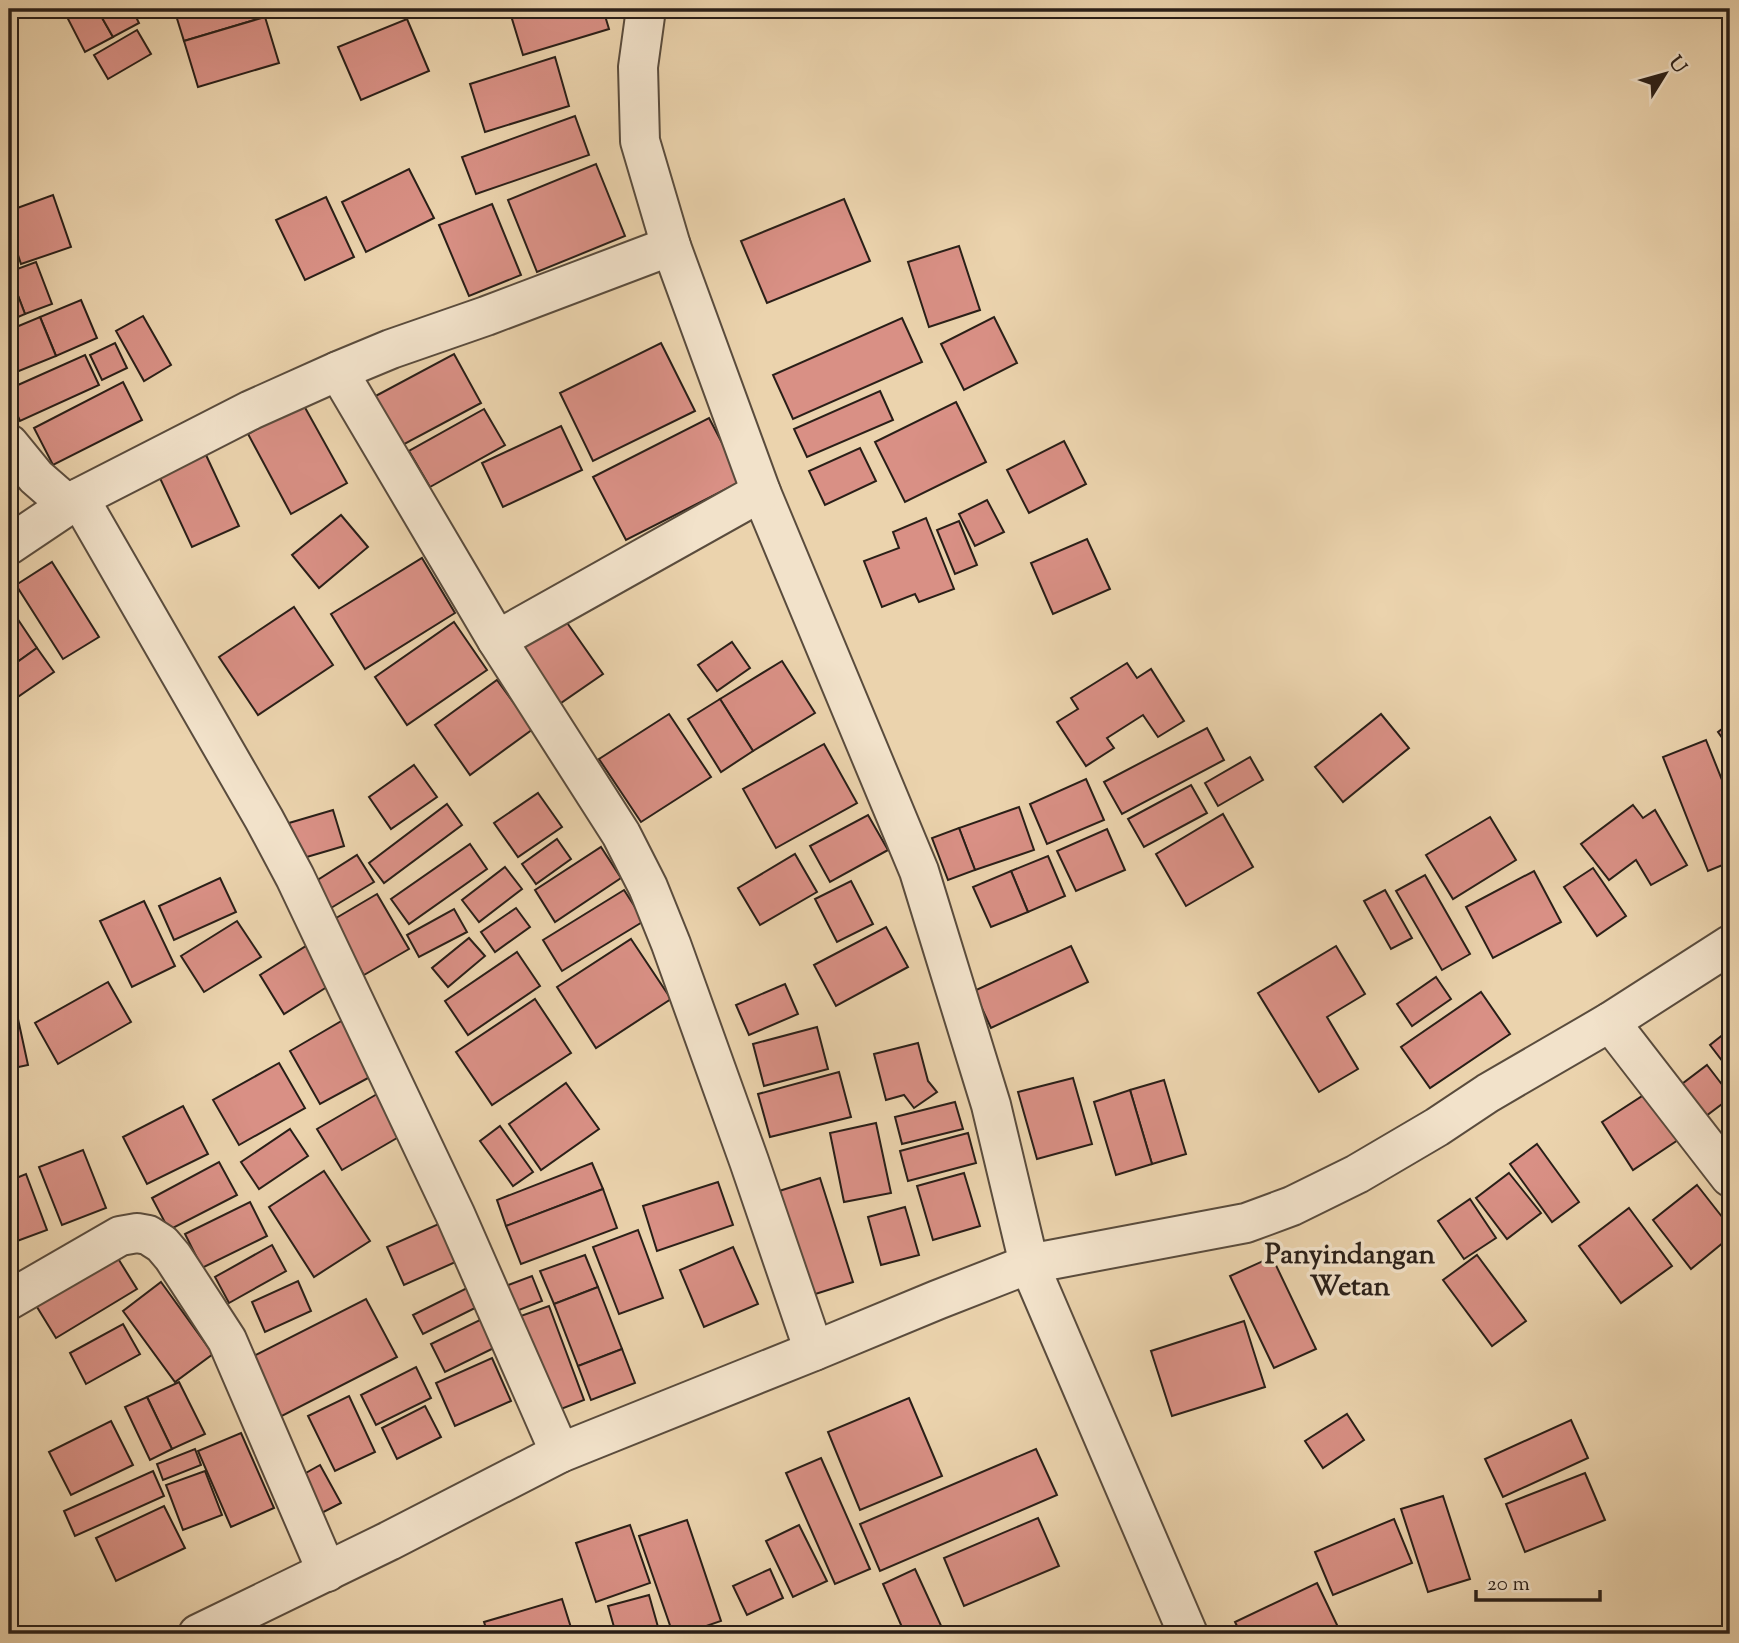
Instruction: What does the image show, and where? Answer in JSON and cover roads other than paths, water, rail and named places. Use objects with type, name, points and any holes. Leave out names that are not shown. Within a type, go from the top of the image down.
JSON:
[{"type":"street","points":[[646,9],[638,66],[640,141],[671,246],[761,492],[919,871],[991,1105],[1029,1264],[1188,1634]]},
{"type":"street","points":[[9,545],[73,501],[251,410],[391,349],[671,246]]},
{"type":"street","points":[[338,371],[497,640],[621,834],[648,887],[749,1161],[814,1351]]},
{"type":"street","points":[[9,444],[36,477],[73,501],[264,819],[295,877],[455,1214],[560,1453]]},
{"type":"street","points":[[497,640],[761,492]]},
{"type":"street","points":[[198,1634],[327,1572],[560,1453],[1029,1264],[1246,1223],[1292,1206],[1357,1174],[1437,1127],[1730,945]]},
{"type":"street","points":[[1610,1022],[1730,1177]]},
{"type":"street","points":[[9,1300],[120,1236],[136,1233],[148,1235],[162,1244],[173,1256],[227,1340],[327,1572]]},
{"type":"district","name":"Panyindangan Wetan","points":[[1350,1272]]}]
